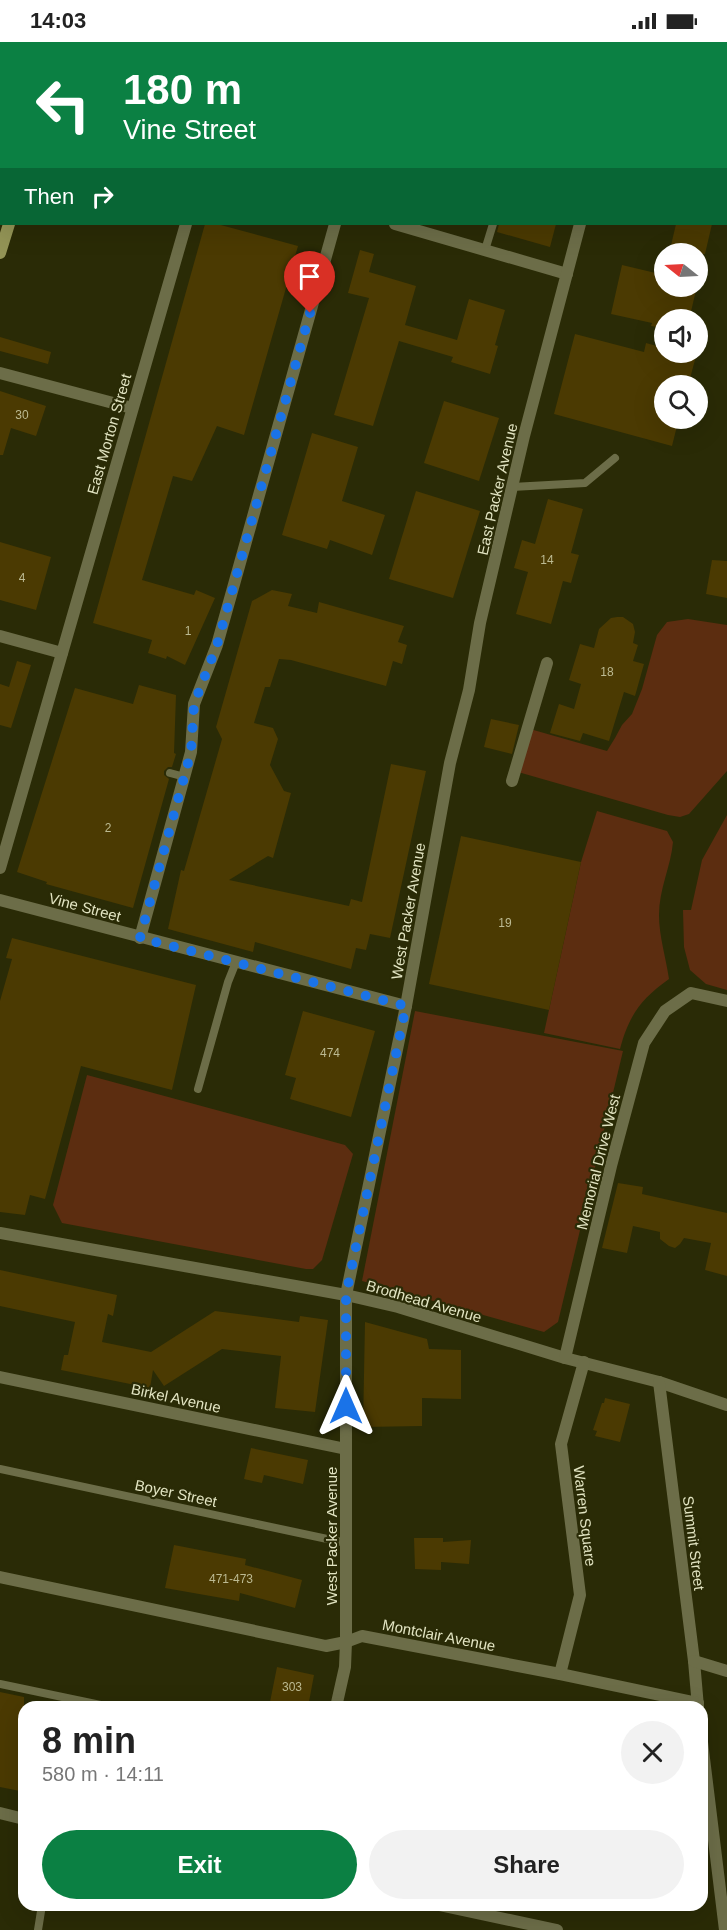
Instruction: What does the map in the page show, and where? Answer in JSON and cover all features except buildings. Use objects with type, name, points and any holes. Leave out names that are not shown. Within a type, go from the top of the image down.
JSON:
[{"type":"main road","points":[[0,253],[9,225]]},
{"type":"street","name":"East Morton Street","points":[[0,868],[186,225]]},
{"type":"street","points":[[140,938],[191,752],[194,704],[217,645],[335,225]]},
{"type":"street","points":[[398,225],[567,274]]},
{"type":"street","name":"East Packer Avenue","points":[[450,763],[469,690],[480,623],[512,487],[580,225]]},
{"type":"street","points":[[0,373],[132,408]]},
{"type":"street","points":[[0,636],[62,653]]},
{"type":"street","points":[[512,781],[547,663]]},
{"type":"street","name":"West Packer Avenue","points":[[337,1701],[345,1667],[346,1642],[346,1295],[406,1006],[450,763]]},
{"type":"street","name":"Vine Street","points":[[0,900],[406,1006]]},
{"type":"street","name":"Memorial Drive West","points":[[565,1358],[610,1166],[644,1043],[664,1011],[691,993],[727,1001]]},
{"type":"street","name":"Brodhead Avenue","points":[[0,1233],[346,1295],[398,1307],[565,1358],[659,1382],[727,1405]]},
{"type":"street","name":"Warren Square","points":[[560,1674],[580,1595],[561,1444],[584,1362]]},
{"type":"street","name":"Birkel Avenue","points":[[0,1377],[346,1449]]},
{"type":"street","name":"Summit Street","points":[[659,1382],[698,1701]]},
{"type":"street","name":"Montclair Avenue","points":[[0,1577],[326,1646],[362,1636],[560,1674],[680,1701]]},
{"type":"street","points":[[694,1661],[727,1671]]},
{"type":"street","points":[[0,1814],[18,1818]]},
{"type":"street","points":[[708,1840],[725,1930]]},
{"type":"street","points":[[467,1911],[557,1930]]},
{"type":"lane","points":[[485,250],[493,225]]},
{"type":"lane","points":[[512,487],[585,483],[615,458]]},
{"type":"lane","points":[[170,773],[184,777]]},
{"type":"lane","points":[[198,1089],[228,982],[236,962]]},
{"type":"lane","name":"Boyer Street","points":[[0,1469],[346,1543]]},
{"type":"lane","points":[[0,1684],[81,1701]]},
{"type":"lane","points":[[38,1930],[41,1911]]},
{"type":"shaded area","points":[[688,619],[727,625],[727,771],[689,814],[680,817],[668,815],[518,772],[530,729],[607,751],[622,725],[632,714],[642,689],[657,635],[667,622]]},
{"type":"shaded area","points":[[597,811],[667,831],[673,842],[659,915],[669,979],[637,1009],[620,1049],[544,1033],[581,862]]},
{"type":"shaded area","points":[[727,815],[727,990],[706,984],[690,970],[684,947],[683,910],[691,910],[702,860]]},
{"type":"shaded area","points":[[415,1011],[623,1051],[558,1322],[544,1332],[362,1281]]},
{"type":"shaded area","points":[[87,1075],[345,1145],[353,1154],[322,1260],[313,1269],[306,1269],[62,1223],[53,1205]]},
{"type":"route","points":[[310,313],[217,645],[194,704],[191,752],[140,938],[406,1006],[346,1295],[346,1406]]}]
